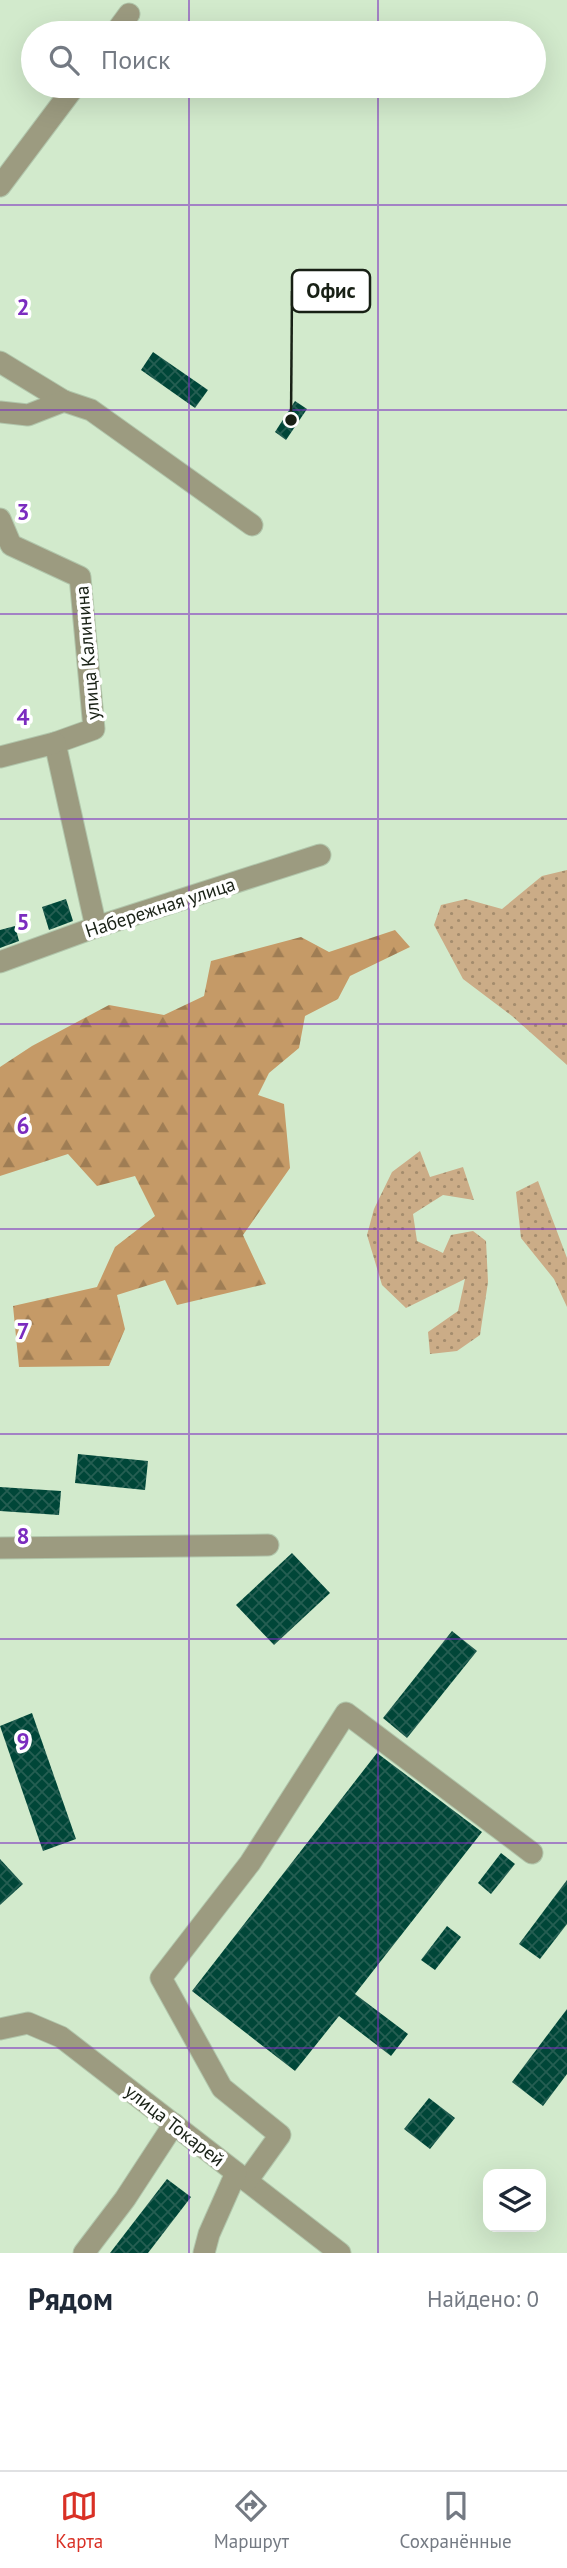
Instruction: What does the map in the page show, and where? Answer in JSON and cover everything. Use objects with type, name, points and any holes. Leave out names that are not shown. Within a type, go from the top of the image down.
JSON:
[{"type":"street","points":[[124,21],[129,14]]},
{"type":"street","points":[[0,186],[66,98]]},
{"type":"street","points":[[0,362],[64,401],[90,410],[252,525]]},
{"type":"street","points":[[0,412],[28,415],[64,401]]},
{"type":"street","name":"улица Калинина","points":[[0,519],[6,547],[80,577],[94,729],[55,743]]},
{"type":"street","points":[[0,757],[55,743],[96,927]]},
{"type":"street","name":"Набережная улица","points":[[0,962],[96,927],[320,855]]},
{"type":"street","points":[[0,1548],[268,1545]]},
{"type":"street","points":[[204,2253],[209,2234],[242,2177],[280,2135],[222,2088],[161,1978],[250,1863],[346,1713],[532,1853]]},
{"type":"street","name":"улица Токарей","points":[[0,2029],[28,2022],[61,2037],[340,2253]]},
{"type":"street","points":[[84,2253],[125,2199],[174,2124]]},
{"type":"shaded area","points":[[567,870],[567,1065],[512,1016],[463,979],[434,925],[441,905],[466,899],[502,909],[542,876]]},
{"type":"shaded area","points":[[420,1151],[430,1177],[463,1167],[474,1200],[443,1195],[413,1214],[417,1241],[443,1253],[451,1235],[473,1231],[486,1241],[488,1282],[480,1335],[457,1351],[430,1354],[428,1332],[458,1311],[465,1279],[406,1308],[382,1285],[367,1235],[374,1209],[392,1172]]},
{"type":"shaded area","points":[[538,1181],[567,1258],[567,1307],[554,1279],[521,1238],[516,1192]]},
{"type":"green space","points":[[395,930],[410,947],[350,976],[338,999],[305,1016],[299,1048],[269,1073],[258,1095],[284,1104],[290,1168],[243,1235],[266,1284],[177,1305],[165,1280],[117,1295],[125,1329],[109,1366],[19,1367],[13,1306],[97,1287],[115,1247],[155,1216],[135,1176],[97,1186],[68,1154],[0,1176],[0,1067],[32,1046],[109,1005],[164,1015],[204,996],[211,961],[301,937],[329,952]]},
{"type":"building","points":[[153,352],[208,390],[195,408],[141,370]]},
{"type":"building","points":[[295,401],[307,409],[286,440],[275,432]]},
{"type":"building","points":[[66,899],[73,921],[49,930],[42,907]]},
{"type":"building","points":[[15,926],[19,941],[0,948],[0,930]]},
{"type":"building","points":[[78,1454],[148,1461],[145,1490],[75,1483]]},
{"type":"building","points":[[0,1487],[61,1491],[59,1515],[0,1511]]},
{"type":"building","points":[[292,1553],[330,1593],[274,1645],[236,1605]]},
{"type":"building","points":[[452,1631],[477,1651],[407,1738],[383,1718]]},
{"type":"building","points":[[32,1713],[76,1839],[43,1851],[0,1726]]},
{"type":"building","points":[[377,1753],[482,1832],[355,1994],[408,2034],[391,2056],[339,2016],[295,2071],[192,1991]]},
{"type":"building","points":[[501,1853],[515,1864],[491,1894],[478,1883]]},
{"type":"building","points":[[0,1859],[23,1884],[0,1905]]},
{"type":"building","points":[[567,1880],[567,1924],[540,1959],[519,1944]]},
{"type":"building","points":[[447,1926],[461,1937],[435,1970],[421,1960]]},
{"type":"building","points":[[567,2009],[567,2074],[543,2106],[512,2082]]},
{"type":"building","points":[[429,2098],[455,2118],[430,2149],[404,2129]]},
{"type":"building","points":[[167,2179],[191,2197],[148,2253],[110,2253]]},
{"type":"place","name":"Офис","points":[[291,420]]}]
